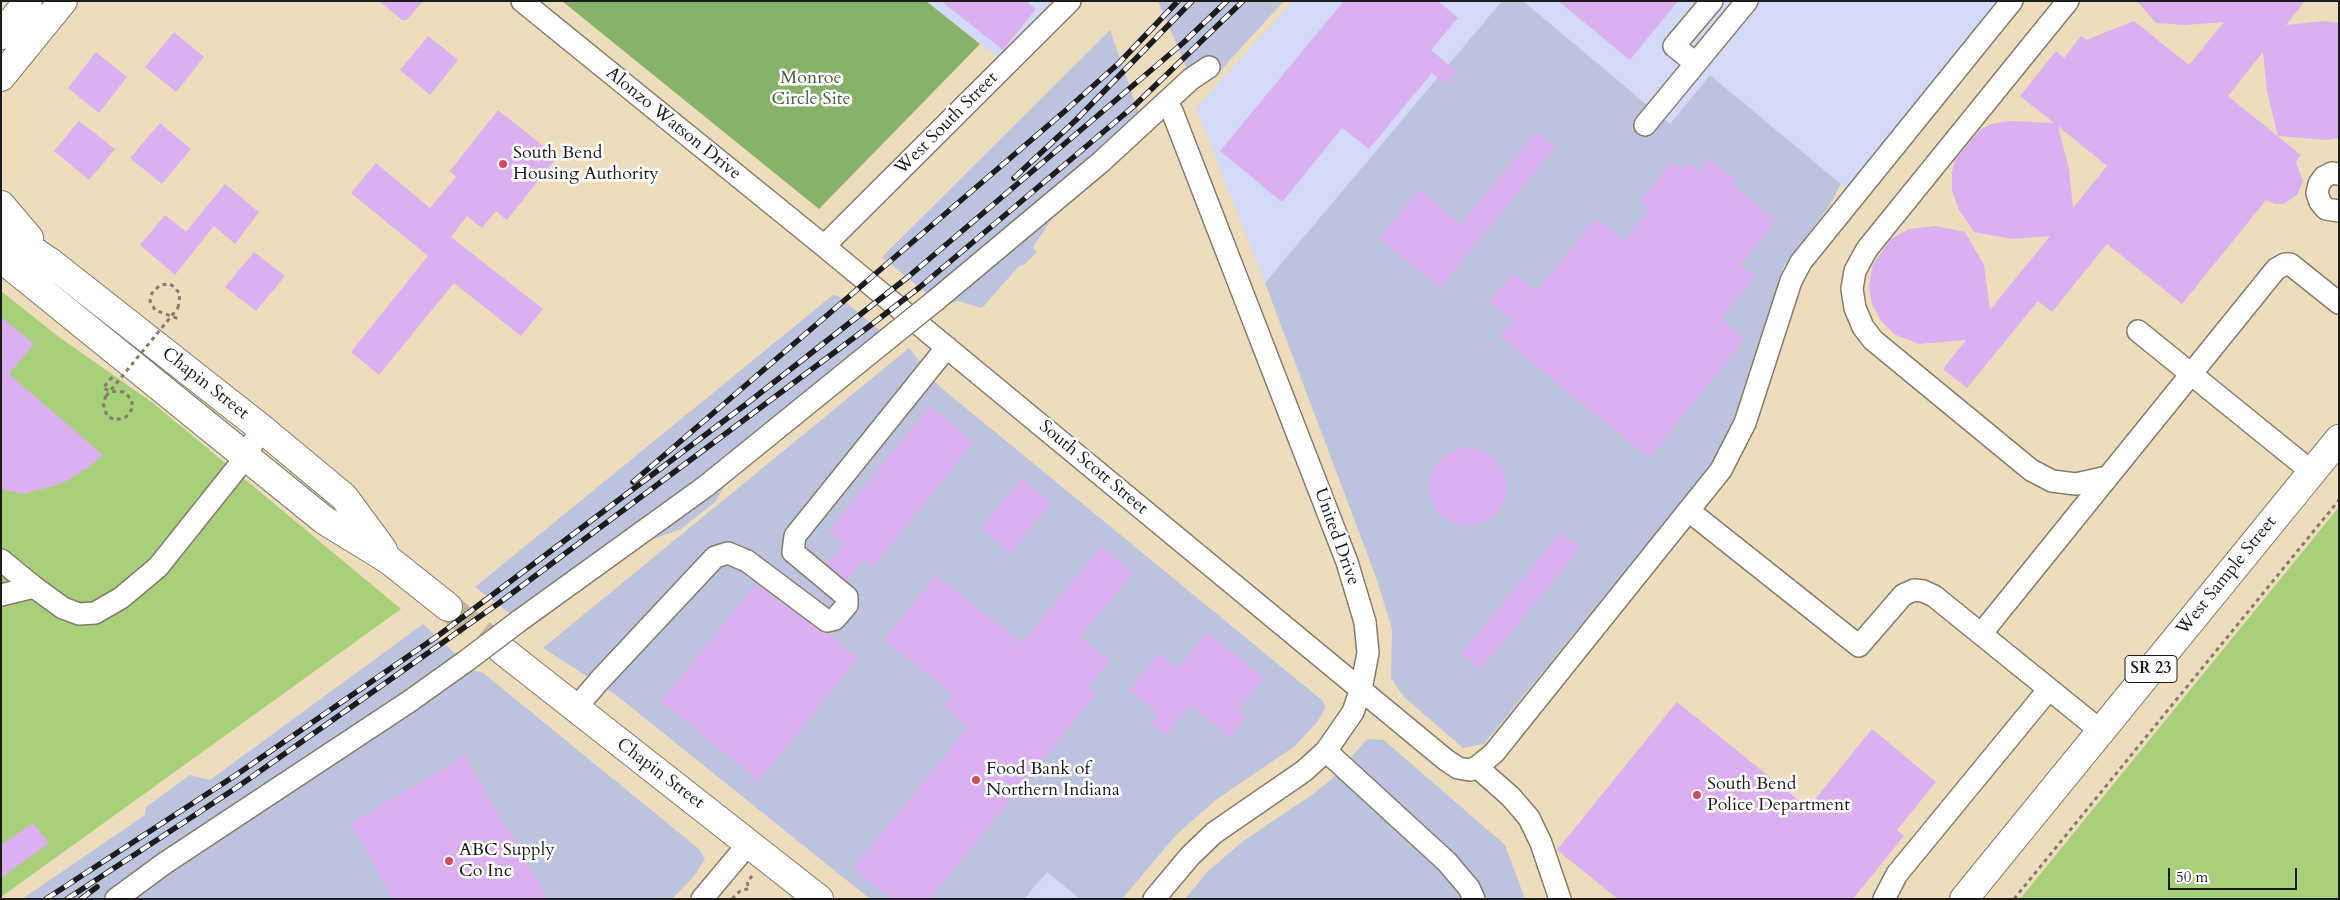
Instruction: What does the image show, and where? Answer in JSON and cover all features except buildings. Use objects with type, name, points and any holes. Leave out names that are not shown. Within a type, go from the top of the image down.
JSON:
[{"type":"main road","points":[[1,77],[63,1]]},
{"type":"main road","points":[[1,90],[24,50]]},
{"type":"main road","points":[[1,206],[50,262]]},
{"type":"main road","name":"Chapin Street","points":[[1,229],[50,262],[344,497],[389,560]]},
{"type":"main road","name":"Chapin Street","points":[[1,258],[245,458],[324,520],[389,560],[448,606]]},
{"type":"main road","name":"West Sample Street","points":[[1964,899],[2339,440]]},
{"type":"main road","name":"Chapin Street","points":[[502,650],[575,709],[749,842],[819,899]]},
{"type":"street","name":"Alonzo Watson Drive","points":[[522,1],[824,246]]},
{"type":"street","name":"West South Street","points":[[824,246],[1070,1]]},
{"type":"street","points":[[1695,63],[1674,46],[1712,1]]},
{"type":"street","points":[[1645,125],[1747,1]]},
{"type":"street","points":[[1560,899],[1541,843],[1529,818],[1511,797],[1478,767],[1494,753],[1721,470],[1745,423],[1788,291],[1801,262],[2012,1]]},
{"type":"street","points":[[2068,1],[1867,249],[1855,271],[1852,290],[1855,308],[1863,327],[1873,340],[2031,470],[2052,481],[2076,484],[2107,477]]},
{"type":"street","points":[[116,899],[165,863],[466,661],[706,486],[936,300],[1101,162],[1191,79],[1210,67]]},
{"type":"street","name":"United Drive","points":[[1154,899],[1190,856],[1214,833],[1304,771],[1326,751],[1352,715],[1361,689],[1368,653],[1365,622],[1347,562],[1172,111]]},
{"type":"street","points":[[2339,174],[2332,173],[2324,177],[2319,184],[2317,193],[2320,202],[2326,208],[2339,211]]},
{"type":"street","name":"South Scott Street","points":[[824,246],[1458,768],[1470,770],[1478,767]]},
{"type":"street","points":[[1981,634],[2280,265],[2290,264],[2339,303]]},
{"type":"street","points":[[2138,331],[2312,472]]},
{"type":"street","points":[[575,709],[715,557],[728,553],[748,561],[827,621],[835,620],[847,605],[847,598],[793,552],[795,536],[947,347]]},
{"type":"street","points":[[1,560],[63,608],[79,614],[95,613],[121,598],[158,567],[245,458],[260,428]]},
{"type":"street","points":[[1689,511],[1858,646],[1903,595],[1914,590],[1923,591],[1934,596],[2101,731]]},
{"type":"street","points":[[1,595],[34,587]]},
{"type":"street","points":[[1884,899],[1897,874],[2049,689]]},
{"type":"street","points":[[1326,751],[1447,862],[1474,899]]},
{"type":"street","points":[[702,899],[749,842]]},
{"type":"path","points":[[115,373],[103,388],[110,391],[124,392],[131,399],[132,408],[126,417],[116,420],[107,416],[102,403],[106,396],[178,308],[180,294],[170,284],[160,285],[152,293],[150,301],[155,310],[179,319]]},
{"type":"path","points":[[2014,899],[2339,500]]},
{"type":"path","points":[[732,899],[741,890],[748,889],[747,882]]},
{"type":"shaded area","points":[[926,1],[1051,1],[1040,16],[997,57]]},
{"type":"shaded area","points":[[1158,1],[1284,1],[1219,72],[1195,87]]},
{"type":"shaded area","points":[[1293,1],[1502,1],[1265,283],[1196,108]]},
{"type":"shaded area","points":[[1502,1],[1523,1],[1670,124],[1710,75],[1841,184],[1829,206],[1784,266],[1733,421],[1709,468],[1484,744],[1463,748],[1404,697],[1391,678],[1392,629],[1377,580],[1265,283]]},
{"type":"shaded area","points":[[1523,1],[2023,1],[1863,202],[1710,75],[1670,124]]},
{"type":"shaded area","points":[[1110,30],[1145,131],[1051,220],[1033,247],[1037,252],[1024,265],[1019,266],[982,308],[958,301],[941,305],[882,257]]},
{"type":"shaded area","points":[[833,295],[838,296],[895,343],[731,477],[715,502],[681,529],[628,548],[524,624],[475,587]]},
{"type":"shaded area","points":[[909,348],[939,386],[1323,701],[1325,708],[1318,721],[1295,746],[1217,799],[1177,834],[1122,899],[1080,899],[1047,872],[1024,899],[870,899],[616,695],[543,648]]},
{"type":"shaded area","points":[[423,624],[474,671],[482,672],[699,849],[705,859],[695,875],[672,899],[22,899],[145,815],[146,807],[190,775],[210,780]]},
{"type":"shaded area","points":[[1367,739],[1384,740],[1505,845],[1525,899],[1185,899],[1207,872],[1242,842],[1313,794],[1333,778]]},
{"type":"shaded area","points":[[1047,872],[1080,899],[1024,899]]},
{"type":"green space","name":"Monroe Circle Site","points":[[562,1],[926,1],[980,44],[819,209]]},
{"type":"green space","points":[[1,291],[59,337],[153,403],[401,609],[1,897]]},
{"type":"green space","points":[[2339,507],[2339,899],[2020,899]]},
{"type":"tunnel","points":[[448,607],[502,650]]},
{"type":"railway","points":[[633,482],[1065,111],[1119,63],[1178,1]]},
{"type":"railway","points":[[1014,178],[1076,120],[1192,1]]},
{"type":"railway","points":[[46,899],[236,775],[439,635],[745,405],[908,277],[1183,43],[1227,1]]},
{"type":"railway","points":[[67,899],[236,788],[499,603],[871,325],[920,287],[1134,106],[1243,1]]},
{"type":"railway","points":[[81,899],[97,887]]},
{"type":"place","name":"South Bend Housing Authority","points":[[503,164]]},
{"type":"place","name":"Food Bank of Northern Indiana","points":[[976,780]]},
{"type":"place","name":"South Bend Police Department","points":[[1697,795]]},
{"type":"place","name":"ABC Supply Co Inc","points":[[449,861]]}]
